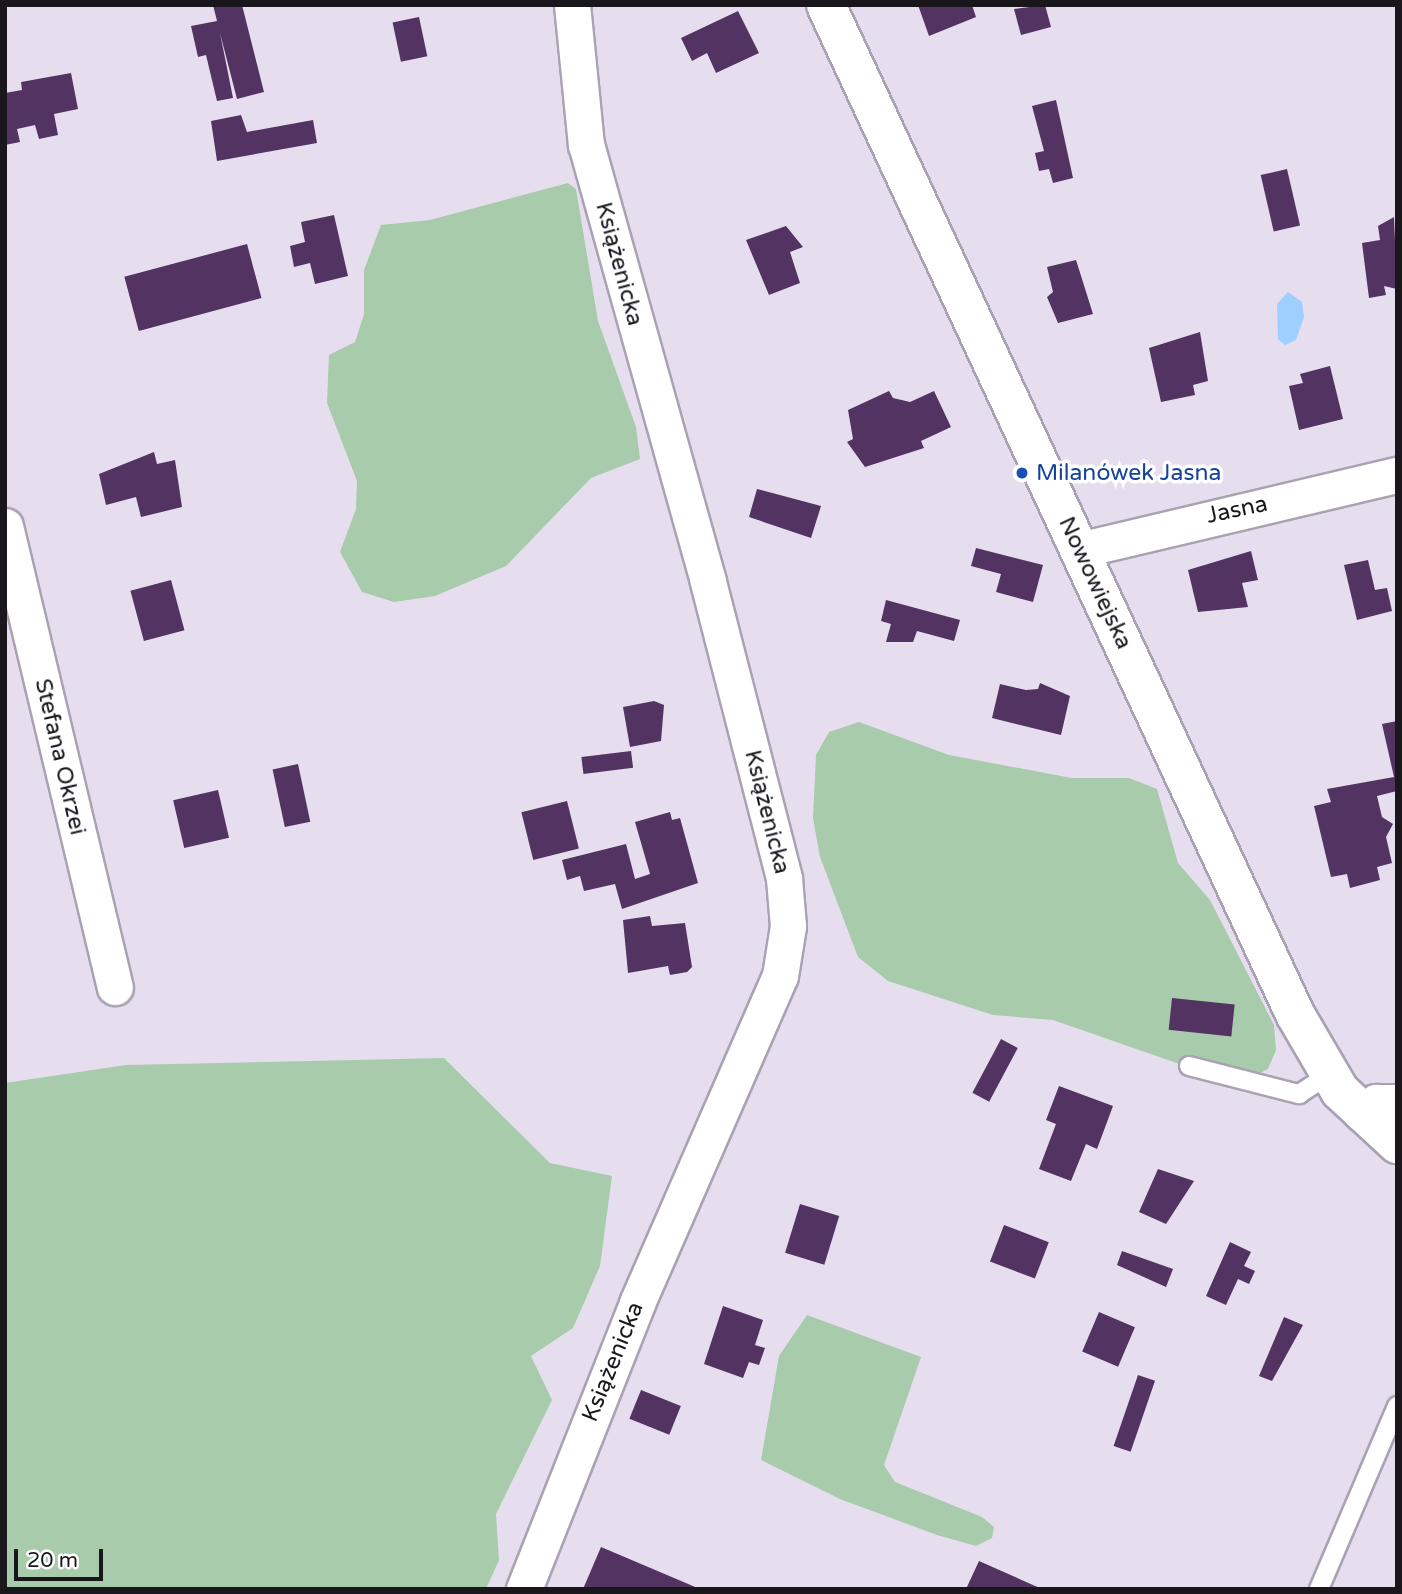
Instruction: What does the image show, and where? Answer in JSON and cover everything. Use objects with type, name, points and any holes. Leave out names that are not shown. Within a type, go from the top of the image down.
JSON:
[{"type":"street","name":"Książenicka","points":[[524,1589],[637,1303],[780,976],[788,926],[784,878],[708,581],[586,145],[572,5]]},
{"type":"street","name":"Nowowiejska","points":[[826,5],[1079,550],[1328,1075],[1379,1107],[1397,1144]]},
{"type":"street","name":"Jasna","points":[[1079,550],[1397,475]]},
{"type":"street","name":"Stefana Okrzei","points":[[5,526],[115,987]]},
{"type":"lane","points":[[1189,1066],[1299,1094],[1328,1075]]},
{"type":"lane","points":[[1319,1589],[1397,1406]]},
{"type":"green space","points":[[568,183],[576,189],[598,321],[636,427],[640,459],[591,478],[506,566],[435,596],[394,602],[362,592],[340,552],[356,509],[357,481],[327,403],[329,355],[355,342],[364,314],[364,270],[381,225],[430,220]]},
{"type":"green space","points":[[859,722],[949,755],[1072,778],[1129,778],[1157,789],[1178,863],[1210,900],[1274,1025],[1276,1050],[1268,1069],[1246,1080],[1211,1075],[1053,1020],[993,1015],[888,981],[858,957],[820,857],[813,818],[816,755],[829,732]]},
{"type":"green space","points":[[444,1058],[550,1163],[612,1176],[600,1266],[573,1328],[531,1356],[552,1400],[496,1514],[499,1560],[486,1589],[5,1589],[5,1083],[126,1065]]},
{"type":"green space","points":[[807,1315],[921,1357],[884,1465],[895,1482],[982,1517],[994,1527],[992,1538],[976,1546],[937,1535],[840,1499],[761,1460],[779,1356]]},
{"type":"water","points":[[1288,292],[1302,302],[1304,317],[1296,340],[1285,345],[1278,339],[1277,304]]},
{"type":"building","points":[[213,5],[242,5],[264,92],[237,99],[220,33],[233,98],[217,101],[206,55],[198,57],[191,26],[217,21]]},
{"type":"building","points":[[918,5],[972,5],[976,17],[929,36]]},
{"type":"building","points":[[1045,5],[1051,27],[1021,35],[1014,9]]},
{"type":"building","points":[[738,11],[759,53],[716,73],[707,53],[692,61],[681,38]]},
{"type":"building","points":[[419,17],[427,56],[401,62],[393,23]]},
{"type":"building","points":[[71,73],[78,109],[54,114],[58,135],[39,139],[35,125],[17,129],[20,142],[5,145],[5,93],[22,90],[21,82]]},
{"type":"building","points":[[1056,100],[1073,178],[1053,183],[1049,169],[1039,171],[1035,153],[1044,151],[1032,106]]},
{"type":"building","points":[[241,115],[247,132],[313,120],[317,143],[217,161],[211,121]]},
{"type":"building","points":[[1287,169],[1300,226],[1274,232],[1261,175]]},
{"type":"building","points":[[334,215],[348,276],[315,284],[310,263],[294,267],[290,246],[305,242],[301,222]]},
{"type":"building","points":[[1394,217],[1397,289],[1384,286],[1386,295],[1369,298],[1362,243],[1380,240],[1378,226]]},
{"type":"building","points":[[786,226],[803,247],[790,252],[800,283],[769,295],[746,240]]},
{"type":"building","points":[[247,244],[261,298],[139,331],[124,277]]},
{"type":"building","points":[[1076,260],[1093,314],[1058,323],[1047,297],[1053,292],[1047,267]]},
{"type":"building","points":[[1200,332],[1208,381],[1193,385],[1195,395],[1161,402],[1149,348]]},
{"type":"building","points":[[1330,366],[1343,419],[1299,430],[1289,386],[1303,383],[1300,374]]},
{"type":"building","points":[[889,391],[893,398],[910,402],[934,391],[951,427],[921,441],[924,448],[865,467],[847,442],[853,439],[848,410]]},
{"type":"building","points":[[154,452],[157,464],[175,460],[182,507],[141,517],[136,497],[106,505],[99,474]]},
{"type":"building","points":[[757,489],[821,506],[811,538],[749,517]]},
{"type":"building","points":[[976,548],[1043,565],[1033,602],[996,592],[1001,574],[971,566]]},
{"type":"building","points":[[1251,551],[1258,580],[1242,583],[1248,607],[1198,612],[1188,570]]},
{"type":"building","points":[[1368,560],[1375,590],[1387,588],[1392,611],[1357,620],[1344,565]]},
{"type":"building","points":[[171,580],[184,630],[144,641],[130,591]]},
{"type":"building","points":[[886,600],[960,620],[954,641],[917,631],[913,642],[886,642],[891,624],[881,621]]},
{"type":"building","points":[[1040,683],[1070,696],[1061,735],[992,718],[1000,684],[1026,690],[1038,689]]},
{"type":"building","points":[[654,701],[664,705],[661,741],[630,747],[623,707]]},
{"type":"building","points":[[1397,721],[1397,791],[1377,796],[1382,817],[1393,824],[1386,837],[1392,863],[1377,867],[1380,880],[1350,888],[1347,874],[1331,877],[1314,806],[1331,802],[1327,789],[1394,777],[1382,724]]},
{"type":"building","points":[[631,751],[633,768],[583,774],[581,757]]},
{"type":"building","points":[[298,764],[310,822],[285,827],[273,769]]},
{"type":"building","points":[[218,790],[229,838],[184,848],[173,800]]},
{"type":"building","points":[[567,801],[579,849],[533,860],[521,812]]},
{"type":"building","points":[[670,812],[672,820],[680,818],[698,883],[622,909],[615,884],[584,891],[580,876],[567,880],[562,860],[626,844],[635,879],[650,874],[635,822]]},
{"type":"building","points":[[650,916],[652,926],[685,923],[692,967],[687,972],[670,975],[668,966],[628,973],[623,920]]},
{"type":"building","points":[[1172,998],[1235,1005],[1231,1036],[1169,1030]]},
{"type":"building","points":[[1001,1039],[1018,1048],[989,1102],[972,1093]]},
{"type":"building","points":[[1059,1086],[1113,1106],[1097,1149],[1086,1144],[1071,1181],[1039,1169],[1056,1124],[1046,1120]]},
{"type":"building","points":[[1158,1169],[1194,1181],[1166,1224],[1139,1212]]},
{"type":"building","points":[[800,1204],[839,1216],[824,1265],[785,1253]]},
{"type":"building","points":[[1004,1225],[1049,1242],[1035,1279],[990,1261]]},
{"type":"building","points":[[1230,1242],[1251,1252],[1244,1266],[1255,1271],[1249,1284],[1238,1279],[1226,1305],[1206,1296]]},
{"type":"building","points":[[1122,1251],[1173,1269],[1166,1287],[1117,1265]]},
{"type":"building","points":[[723,1306],[763,1320],[755,1345],[765,1348],[759,1365],[749,1362],[743,1378],[704,1364]]},
{"type":"building","points":[[1099,1312],[1135,1327],[1118,1367],[1082,1352]]},
{"type":"building","points":[[1284,1317],[1303,1325],[1272,1381],[1259,1376]]},
{"type":"building","points":[[1138,1375],[1155,1381],[1131,1452],[1114,1446]]},
{"type":"building","points":[[641,1390],[681,1406],[669,1435],[629,1419]]},
{"type":"building","points":[[601,1547],[700,1589],[583,1589]]},
{"type":"building","points":[[979,1561],[1042,1589],[966,1589]]},
{"type":"place","name":"Milanówek Jasna","points":[[1022,473]]}]
